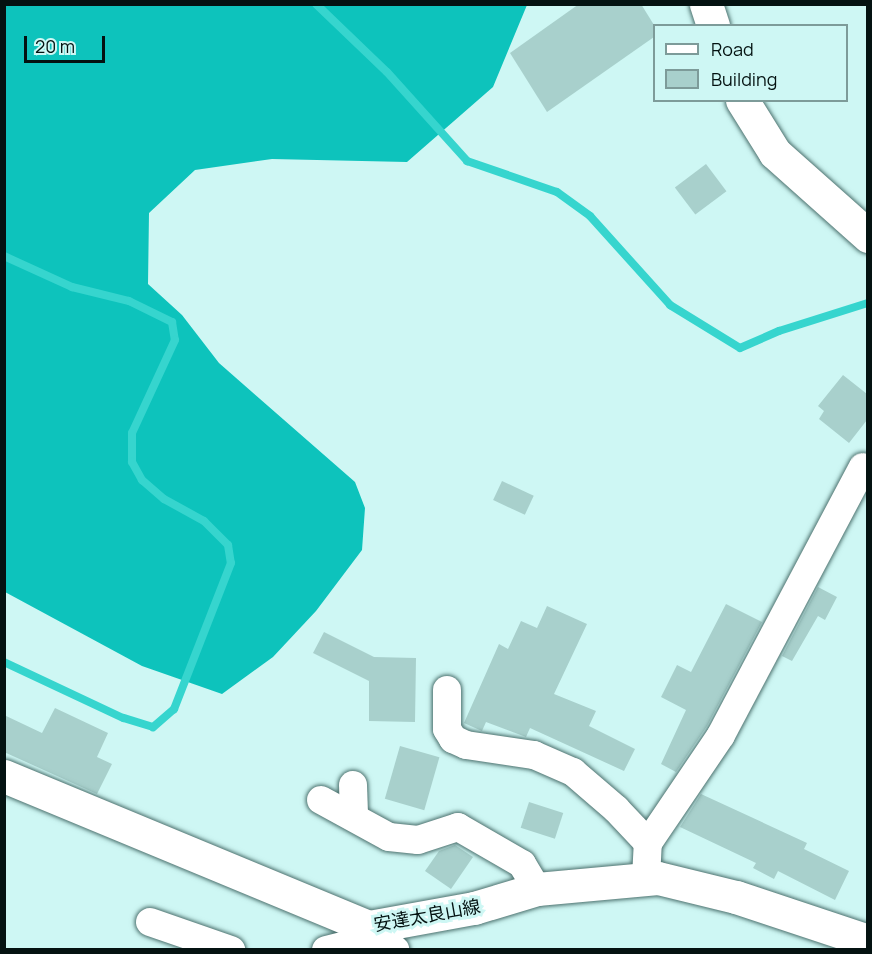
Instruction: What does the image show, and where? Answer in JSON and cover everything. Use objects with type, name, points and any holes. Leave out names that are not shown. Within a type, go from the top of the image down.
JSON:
[{"type":"main road","points":[[706,4],[712,24]]},
{"type":"main road","points":[[743,102],[775,153],[867,236]]},
{"type":"main road","name":"安達太良山線","points":[[4,776],[369,927],[474,908],[537,889],[646,878],[735,897],[867,941]]},
{"type":"street","points":[[646,878],[648,843],[721,735],[863,467]]},
{"type":"street","points":[[447,690],[447,729],[453,739],[466,745],[534,754],[573,772],[616,808],[648,843]]},
{"type":"street","points":[[353,785],[354,816]]},
{"type":"street","points":[[321,800],[389,837],[418,840],[458,827],[522,864],[537,889]]},
{"type":"street","points":[[150,922],[231,950]]},
{"type":"street","points":[[326,950],[363,941],[369,927],[395,950]]},
{"type":"shaded area","points":[[4,5],[527,5],[493,87],[407,162],[272,159],[195,170],[149,213],[148,284],[182,315],[219,363],[355,482],[365,508],[362,550],[316,611],[273,657],[222,694],[142,666],[5,592]]},
{"type":"building","points":[[579,4],[641,4],[653,24],[653,38],[547,112],[510,53]]},
{"type":"building","points":[[706,164],[726,191],[695,215],[675,187]]},
{"type":"building","points":[[843,375],[867,394],[867,420],[849,443],[819,419],[824,411],[818,406]]},
{"type":"building","points":[[502,481],[534,496],[525,515],[493,500]]},
{"type":"building","points":[[818,587],[837,597],[825,620],[818,616],[792,661],[782,656]]},
{"type":"building","points":[[726,604],[762,622],[707,726],[676,772],[661,764],[686,710],[661,697],[677,665],[691,672]]},
{"type":"building","points":[[547,606],[587,624],[554,694],[596,711],[589,726],[635,749],[624,771],[530,728],[526,737],[486,722],[482,731],[464,723],[499,644],[508,649],[521,621],[537,628]]},
{"type":"building","points":[[324,632],[374,657],[416,658],[415,722],[369,721],[369,681],[313,653]]},
{"type":"building","points":[[55,708],[108,733],[97,757],[112,764],[97,794],[4,752],[4,715],[42,733]]},
{"type":"building","points":[[400,746],[439,757],[424,810],[385,799]]},
{"type":"building","points":[[701,794],[807,843],[804,849],[849,871],[835,900],[778,871],[774,879],[753,868],[756,863],[680,827]]},
{"type":"building","points":[[529,802],[563,813],[555,839],[521,828]]},
{"type":"building","points":[[455,845],[473,857],[451,889],[425,871],[439,851]]},
{"type":"waterway","points":[[316,4],[387,72],[467,161],[557,192],[590,216],[670,305],[740,348],[779,331],[868,303]]},
{"type":"waterway","points":[[4,256],[72,287],[129,301],[172,322],[175,340],[132,433],[132,462],[142,480],[164,499],[204,521],[228,545],[231,563],[174,709],[153,727],[123,718],[4,662]]}]
